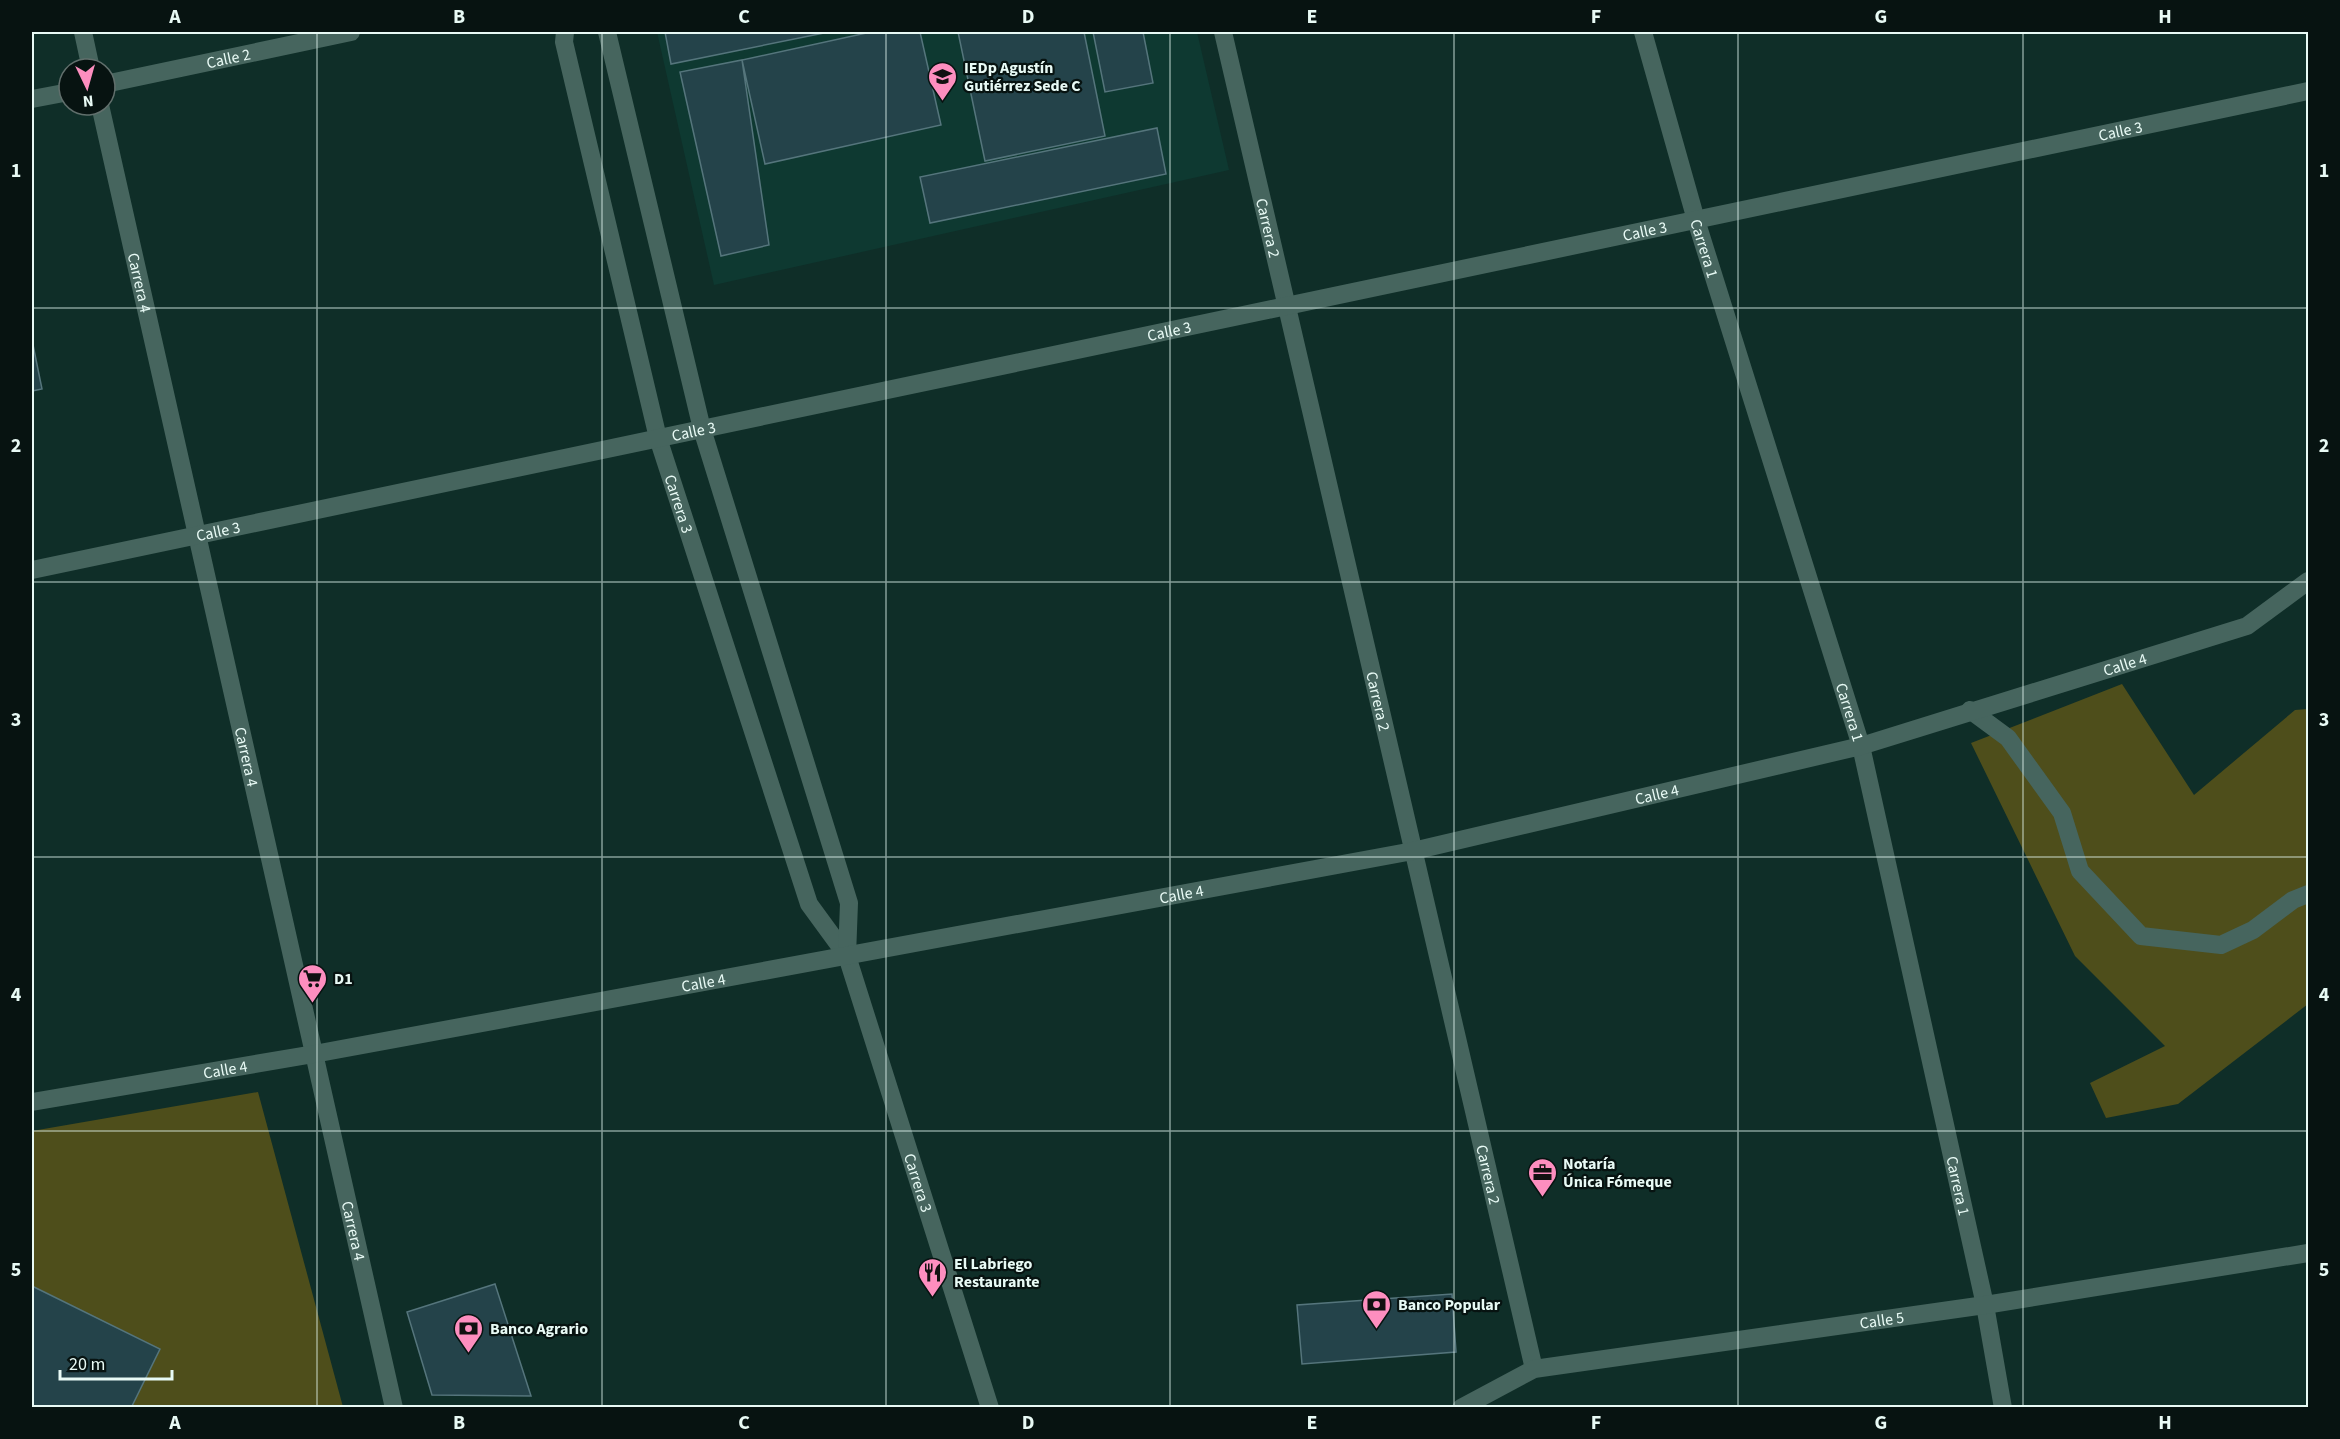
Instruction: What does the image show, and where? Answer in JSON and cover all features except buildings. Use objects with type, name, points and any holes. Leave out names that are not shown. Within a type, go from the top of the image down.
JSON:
[{"type":"street","points":[[83,32],[89,57]]},
{"type":"street","name":"Calle 2","points":[[117,81],[351,32]]},
{"type":"street","name":"Carrera 3","points":[[565,32],[564,42],[658,438],[809,904],[847,956],[990,1407]]},
{"type":"street","name":"Carrera 3","points":[[607,32],[702,429],[849,903],[847,956]]},
{"type":"street","name":"Carrera 2","points":[[1223,32],[1534,1369]]},
{"type":"street","name":"Carrera 1","points":[[1643,32],[1696,220],[1861,746],[1985,1305],[2003,1407]]},
{"type":"street","name":"Calle 3","points":[[32,570],[2308,91]]},
{"type":"street","points":[[32,99],[57,94]]},
{"type":"street","name":"Carrera 4","points":[[103,117],[394,1407]]},
{"type":"street","name":"Calle 4","points":[[32,1102],[314,1054],[1413,851],[1861,746],[2247,626],[2307,584]]},
{"type":"street","points":[[1970,711],[2008,738],[2062,813],[2080,871],[2141,936],[2221,945],[2253,930],[2293,900],[2308,894]]},
{"type":"street","name":"Calle 5","points":[[1461,1407],[1534,1369],[1985,1305],[2308,1252]]},
{"type":"shaded area","name":"IEDp Agustín Gutiérrez Sede C","points":[[657,32],[1197,32],[1229,170],[714,285]]},
{"type":"shaded area","points":[[2122,684],[2194,795],[2295,710],[2308,709],[2308,1004],[2178,1104],[2106,1118],[2090,1083],[2165,1046],[2075,956],[1971,743]]},
{"type":"shaded area","points":[[258,1092],[343,1407],[131,1407],[160,1349],[32,1286],[32,1131]]},
{"type":"place","name":"IEDp Agustín Gutiérrez Sede C","points":[[943,102]]},
{"type":"place","name":"D1","points":[[313,1004]]},
{"type":"place","name":"Notaría Única Fómeque","points":[[1542,1198]]},
{"type":"place","name":"El Labriego Restaurante","points":[[933,1298]]},
{"type":"place","name":"Banco Popular","points":[[1377,1330]]},
{"type":"place","name":"Banco Agrario","points":[[469,1354]]}]
